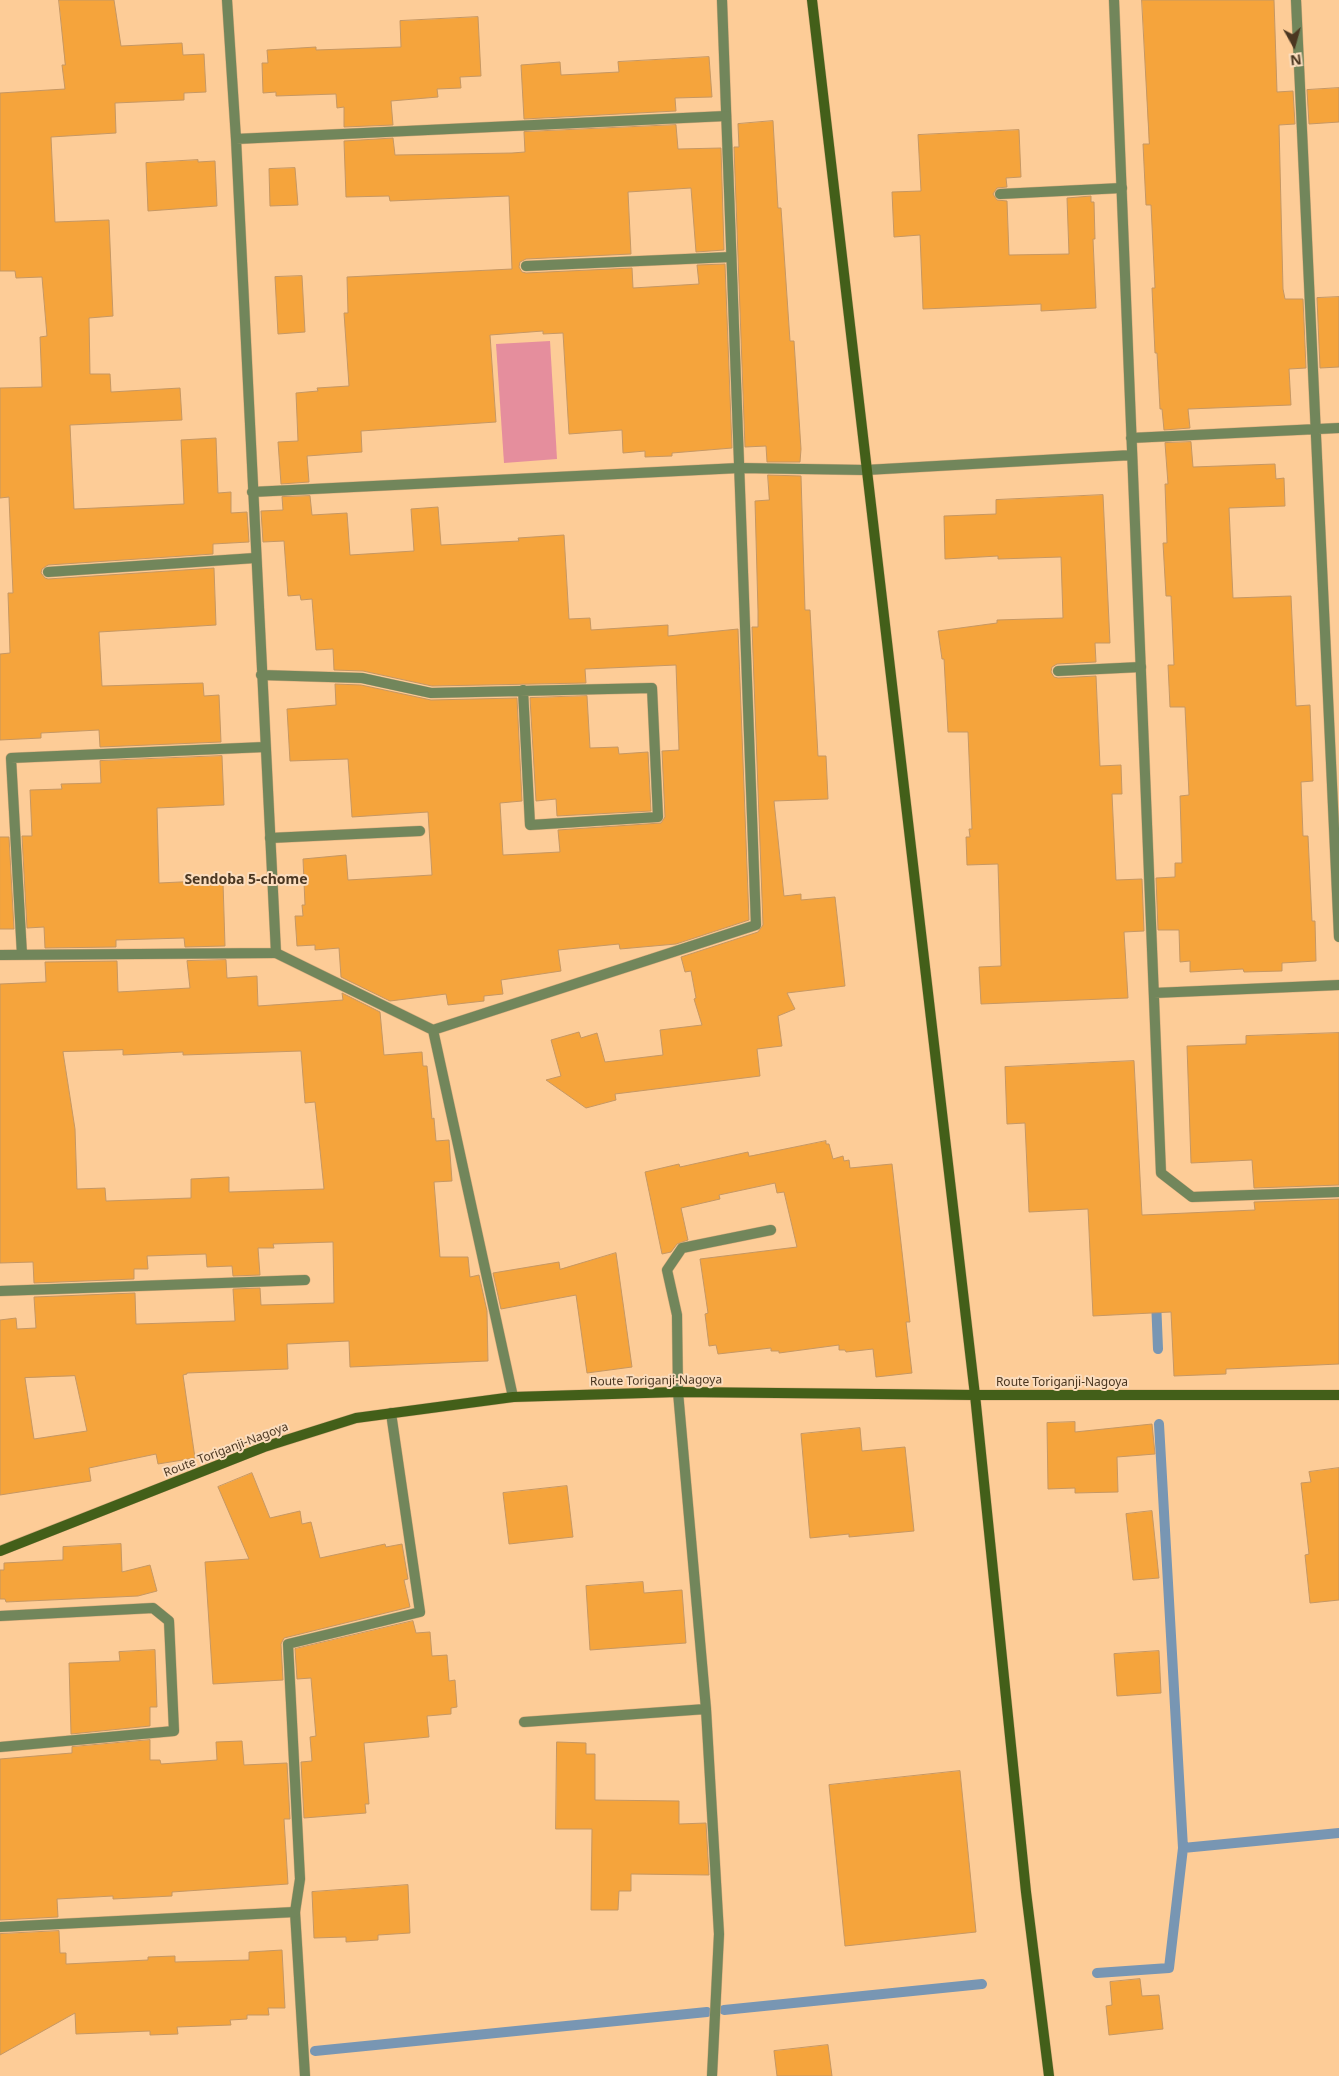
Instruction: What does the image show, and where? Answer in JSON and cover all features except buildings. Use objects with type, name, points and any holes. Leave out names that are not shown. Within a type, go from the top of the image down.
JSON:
[{"type":"street","points":[[227,0],[236,139],[276,953]]},
{"type":"street","points":[[0,955],[276,953],[433,1030],[756,925],[722,0]]},
{"type":"street","points":[[812,0],[975,1396],[1025,1882],[1049,2076]]},
{"type":"street","points":[[1114,0],[1161,1173],[1192,1197],[1339,1192]]},
{"type":"street","points":[[1296,0],[1339,937]]},
{"type":"street","points":[[236,139],[726,116]]},
{"type":"street","points":[[1000,194],[1122,188]]},
{"type":"street","points":[[526,266],[731,257]]},
{"type":"street","points":[[1131,438],[1339,428]]},
{"type":"street","points":[[252,492],[739,468],[866,470],[1132,455]]},
{"type":"street","points":[[48,572],[256,558]]},
{"type":"street","points":[[1058,671],[1141,667]]},
{"type":"street","points":[[262,675],[362,678],[431,693],[523,690],[652,688],[658,817],[530,826],[523,690]]},
{"type":"street","points":[[22,955],[11,758],[265,747]]},
{"type":"street","points":[[270,838],[420,831]]},
{"type":"street","points":[[1154,993],[1339,984]]},
{"type":"street","points":[[433,1030],[513,1397]]},
{"type":"street","points":[[712,2076],[719,1934],[706,1709],[678,1392],[677,1315],[667,1270],[682,1248],[771,1230]]},
{"type":"street","points":[[0,1291],[304,1280]]},
{"type":"street","name":"Route Toriganji-Nagoya","points":[[0,1551],[264,1447],[356,1418],[513,1397],[678,1392],[975,1396],[1339,1395]]},
{"type":"street","points":[[305,2076],[295,1912],[300,1879],[288,1644],[420,1612],[391,1414]]},
{"type":"street","points":[[0,1616],[153,1608],[169,1620],[174,1731],[0,1747]]},
{"type":"street","points":[[524,1722],[706,1709]]},
{"type":"street","points":[[0,1927],[295,1912]]},
{"type":"shaded area","points":[[550,341],[557,459],[504,463],[496,344]]},
{"type":"waterway","points":[[1156,1300],[1158,1349]]},
{"type":"waterway","points":[[1097,1973],[1169,1968],[1183,1848],[1159,1424]]},
{"type":"waterway","points":[[1183,1848],[1339,1833]]},
{"type":"waterway","points":[[724,2010],[982,1984]]},
{"type":"waterway","points":[[315,2051],[707,2012]]},
{"type":"district","name":"Sendoba 5-chome","points":[[246,880]]}]
